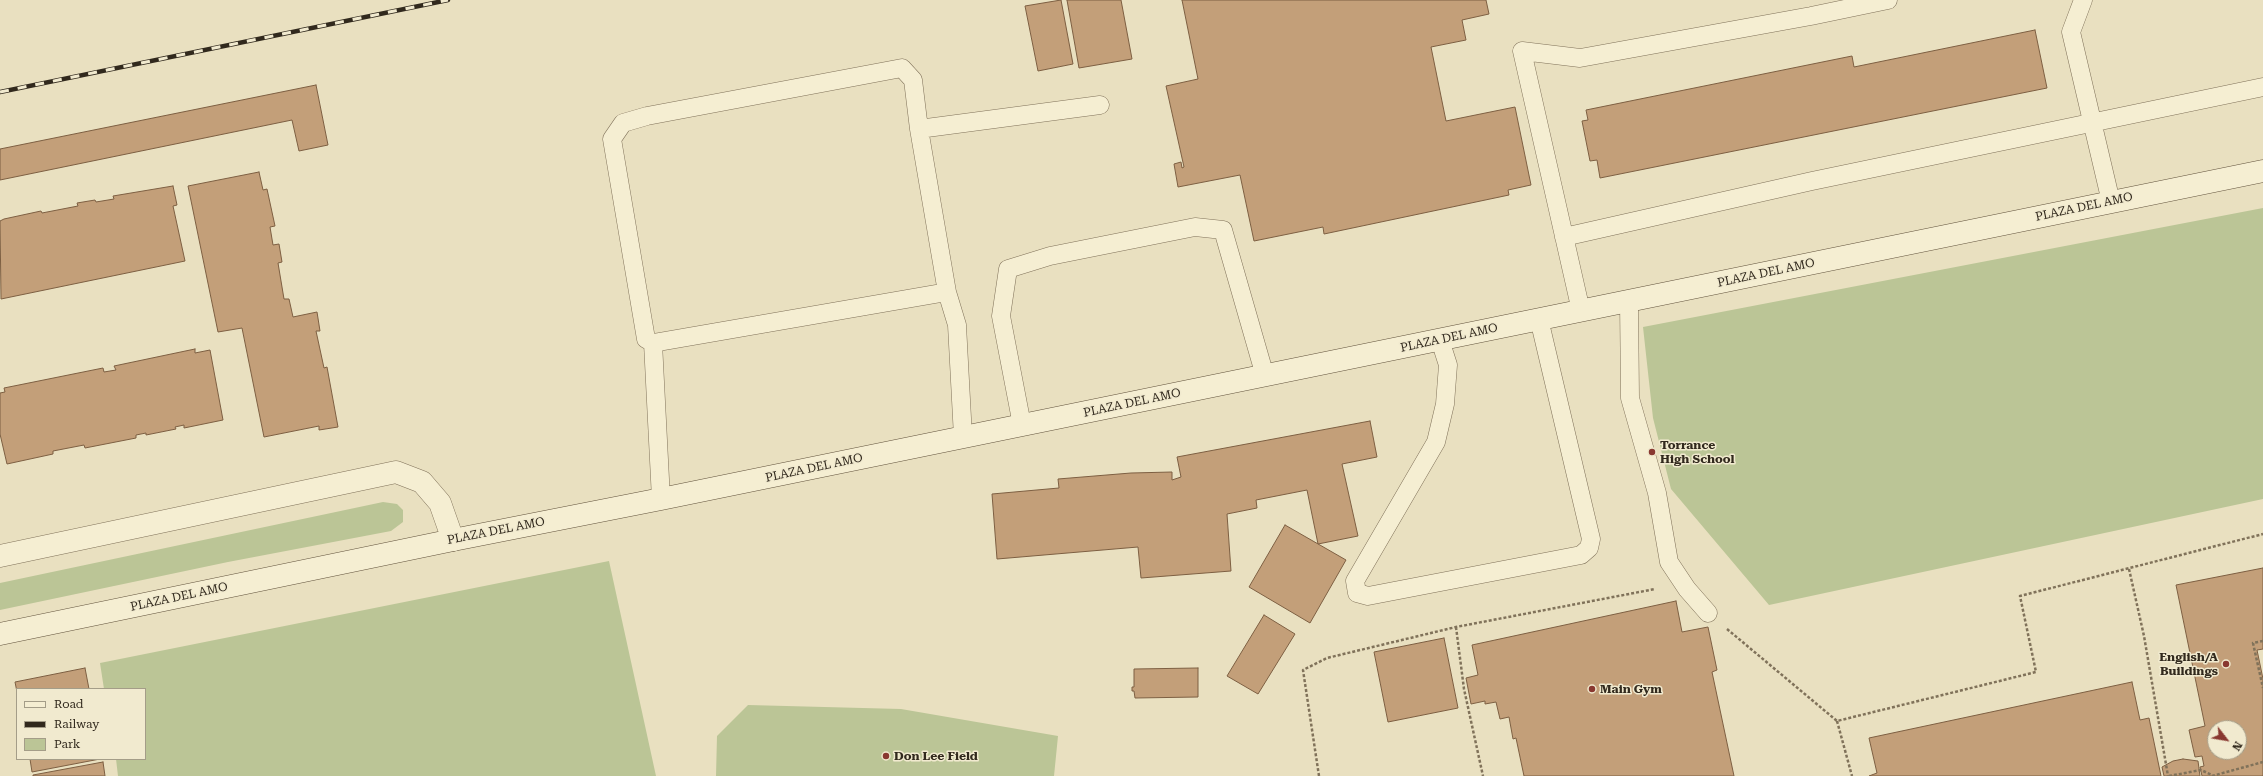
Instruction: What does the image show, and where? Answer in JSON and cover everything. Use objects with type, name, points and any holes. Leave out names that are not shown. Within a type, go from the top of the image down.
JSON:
[{"type":"main road","name":"PLAZA DEL AMO","points":[[0,634],[453,540],[1265,376],[2263,171]]},
{"type":"main road","points":[[0,556],[396,472],[422,482],[440,503],[453,540]]},
{"type":"lane","points":[[1581,311],[1522,51],[1580,58],[1811,16],[1888,0]]},
{"type":"lane","points":[[2083,0],[2071,32],[2112,202]]},
{"type":"lane","points":[[947,292],[653,343],[646,339],[612,139],[623,123],[647,116],[902,68],[913,80],[919,129],[947,292],[957,325],[962,437]]},
{"type":"lane","points":[[1564,237],[1812,181],[2263,87]]},
{"type":"lane","points":[[919,129],[1100,104]]},
{"type":"lane","points":[[1022,425],[1001,316],[1008,269],[1050,256],[1195,227],[1223,230],[1265,376]]},
{"type":"lane","points":[[1629,301],[1630,398],[1656,493],[1669,562],[1687,589],[1708,613]]},
{"type":"lane","points":[[1440,340],[1448,365],[1445,404],[1436,442],[1355,581],[1356,593],[1368,596],[1581,555],[1589,548],[1591,540],[1539,319]]},
{"type":"lane","points":[[653,343],[661,499]]},
{"type":"path","points":[[1837,721],[2036,672],[2020,596],[2263,534]]},
{"type":"path","points":[[2129,569],[2144,636],[2169,776],[2201,770],[2212,776],[2263,762]]},
{"type":"path","points":[[1319,776],[1302,670],[1327,658],[1456,627],[1663,588]]},
{"type":"path","points":[[1708,613],[1837,721],[1852,776]]},
{"type":"path","points":[[1456,627],[1464,689],[1484,776]]},
{"type":"path","points":[[2263,641],[2253,643],[2263,688]]},
{"type":"green space","points":[[2263,208],[2263,499],[1769,605],[1671,489],[1653,418],[1643,327]]},
{"type":"green space","points":[[383,502],[397,504],[403,510],[403,522],[391,531],[228,562],[0,610],[0,583]]},
{"type":"green space","points":[[609,561],[656,776],[118,776],[116,760],[146,760],[146,688],[104,688],[100,663]]},
{"type":"green space","name":"Don Lee Field","points":[[748,705],[901,709],[1058,736],[1054,776],[716,776],[717,736]]},
{"type":"building","points":[[1061,0],[1073,64],[1038,71],[1025,6]]},
{"type":"building","points":[[1067,0],[1121,0],[1132,59],[1079,68]]},
{"type":"building","points":[[1182,0],[1486,0],[1489,14],[1462,20],[1466,40],[1431,47],[1446,121],[1515,107],[1531,185],[1508,190],[1509,195],[1324,234],[1323,227],[1254,241],[1240,175],[1178,187],[1174,164],[1181,162],[1182,168],[1184,167],[1166,86],[1198,79]]},
{"type":"building","points":[[2035,30],[2047,88],[1600,178],[1597,160],[1590,161],[1582,121],[1588,120],[1586,110],[1852,56],[1854,67]]},
{"type":"building","points":[[316,85],[328,145],[299,151],[292,120],[0,180],[0,149]]},
{"type":"building","points":[[259,172],[263,190],[267,189],[275,226],[270,227],[273,245],[279,244],[282,262],[278,263],[284,299],[289,299],[293,317],[317,312],[320,331],[316,331],[324,368],[327,367],[338,427],[319,430],[319,426],[264,437],[242,328],[218,332],[188,186]]},
{"type":"building","points":[[173,186],[177,205],[173,206],[185,261],[1,299],[0,221],[41,211],[42,213],[78,206],[77,203],[114,199],[113,196]]},
{"type":"building","points":[[195,349],[195,353],[210,350],[223,420],[184,428],[184,425],[175,427],[176,429],[146,435],[146,433],[136,435],[136,438],[85,448],[84,445],[53,451],[53,454],[7,464],[0,434],[0,393],[5,392],[4,388],[103,368],[104,372],[116,370],[114,366]]},
{"type":"building","points":[[1370,421],[1377,457],[1342,464],[1358,536],[1318,544],[1307,490],[1256,500],[1257,508],[1227,514],[1231,571],[1141,578],[1138,547],[997,559],[992,494],[1059,488],[1058,479],[1131,473],[1172,472],[1172,480],[1181,477],[1177,457]]},
{"type":"building","points":[[1285,525],[1346,560],[1310,623],[1249,587]]},
{"type":"building","name":"English/A Buildings","points":[[2263,568],[2263,649],[2257,650],[2263,679],[2263,776],[2202,776],[2200,767],[2204,766],[2202,756],[2195,757],[2189,730],[2205,726],[2176,585]]},
{"type":"building","name":"Main Gym","points":[[1676,601],[1682,632],[1708,627],[1717,670],[1712,672],[1734,776],[1524,776],[1516,738],[1513,739],[1509,717],[1500,719],[1496,702],[1485,704],[1485,701],[1471,704],[1466,678],[1478,675],[1472,645]]},
{"type":"building","points":[[1264,615],[1295,634],[1258,694],[1227,676]]},
{"type":"building","points":[[1444,638],[1458,708],[1388,722],[1374,652]]},
{"type":"building","points":[[85,668],[89,688],[16,688],[15,682]]},
{"type":"building","points":[[1198,668],[1198,697],[1135,698],[1134,691],[1132,691],[1132,687],[1134,687],[1134,669]]},
{"type":"building","points":[[2132,682],[2140,720],[2149,718],[2161,776],[1869,776],[1877,773],[1869,738]]},
{"type":"building","points":[[2183,759],[2198,761],[2200,776],[2164,776],[2162,767],[2173,761]]},
{"type":"building","points":[[30,760],[95,760],[32,772]]},
{"type":"building","points":[[103,762],[105,776],[33,776],[33,775]]},
{"type":"railway","points":[[0,92],[448,0]]},
{"type":"place","name":"Torrance High School","points":[[1652,452]]},
{"type":"place","name":"English/A Buildings","points":[[2226,664]]},
{"type":"place","name":"Main Gym","points":[[1592,689]]},
{"type":"place","name":"Don Lee Field","points":[[886,756]]}]
